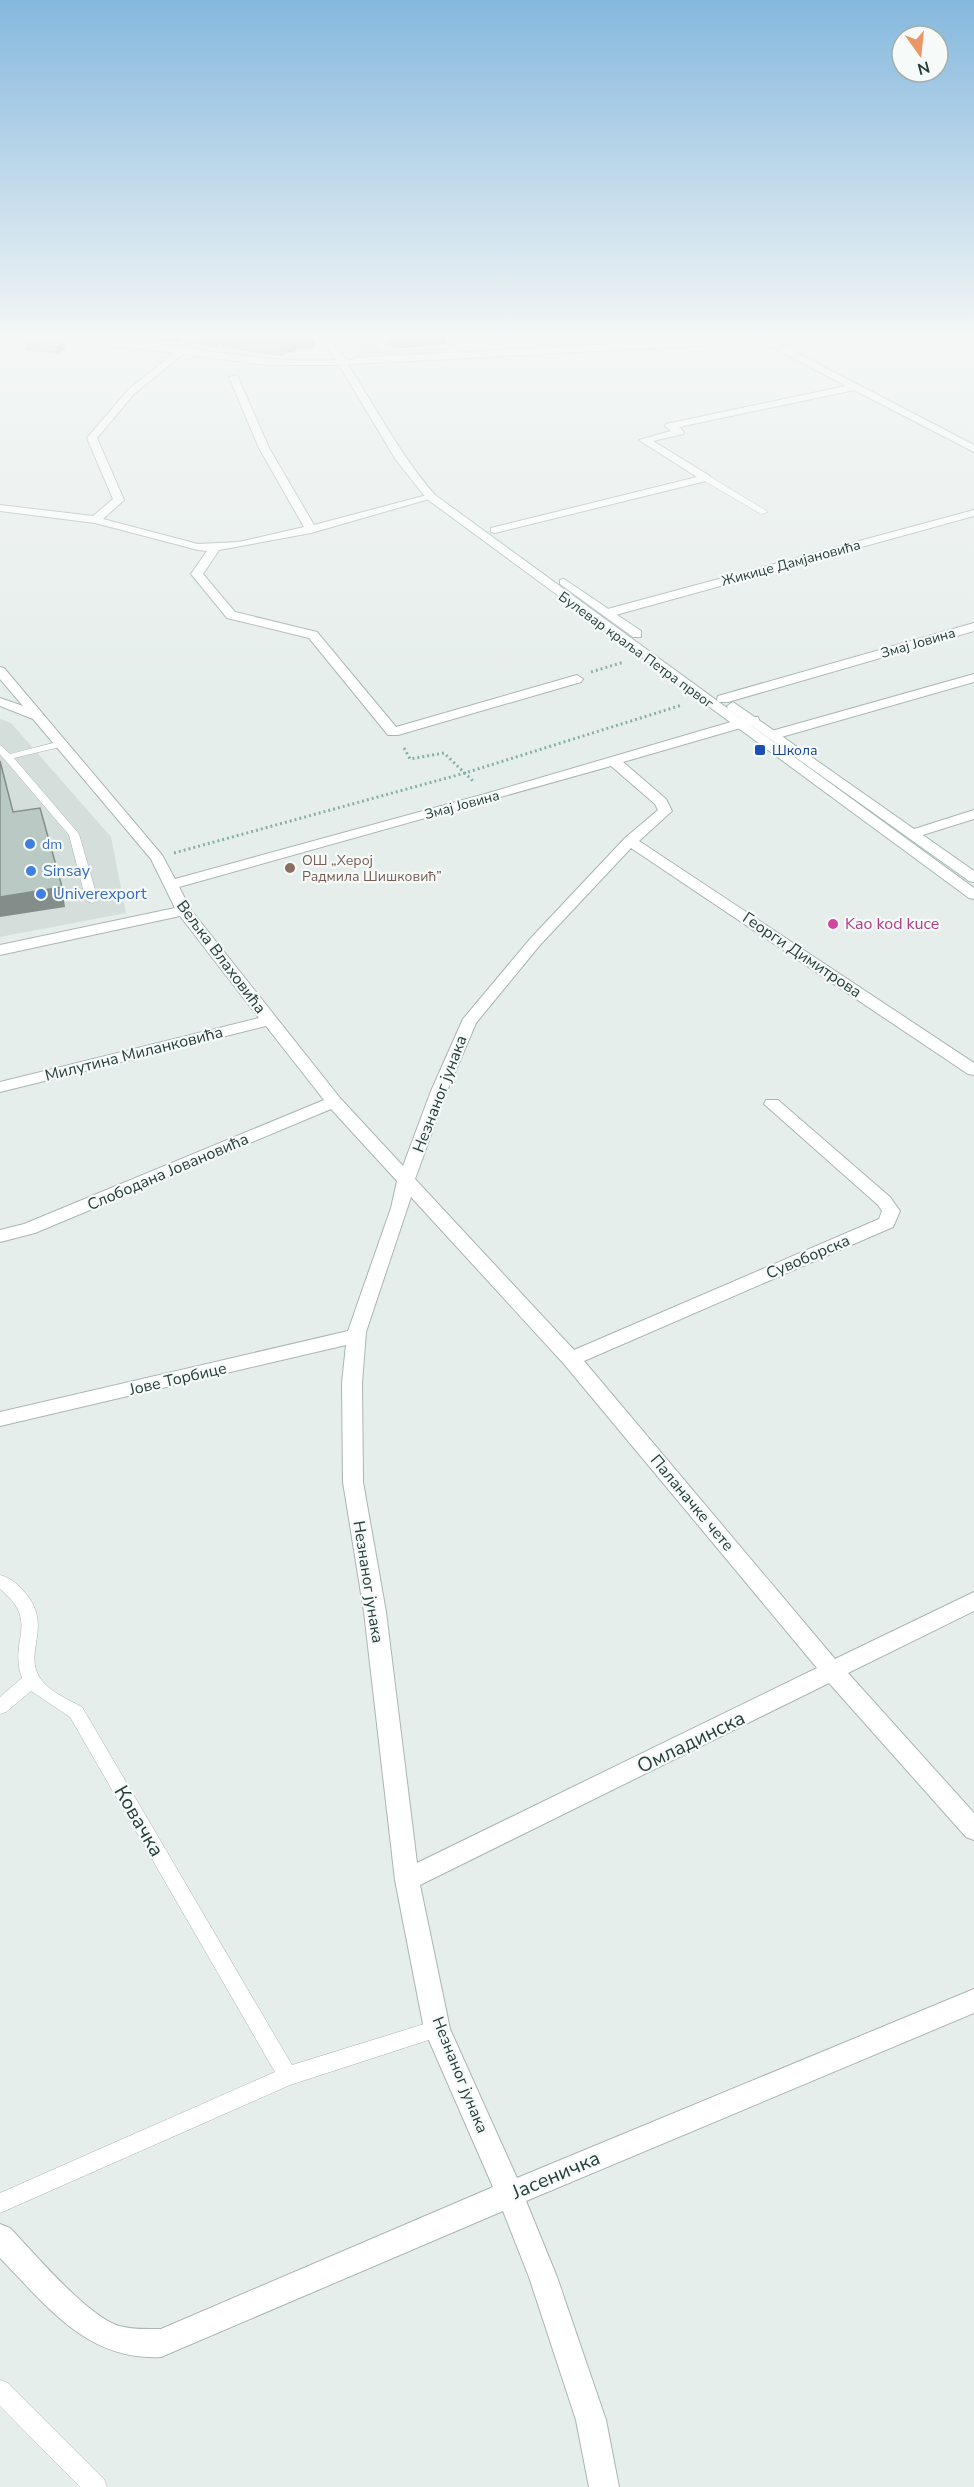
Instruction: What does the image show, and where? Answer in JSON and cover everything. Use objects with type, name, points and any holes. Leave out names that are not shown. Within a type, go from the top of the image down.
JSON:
[{"type":"street","points":[[95,520],[119,500],[99,454]]},
{"type":"street","points":[[267,454],[311,530]]},
{"type":"street","name":"Булевар краља Петра првог","points":[[399,454],[405,466],[431,496],[738,724],[974,895]]},
{"type":"street","name":"Булевар краља Петра првог","points":[[412,454],[439,490],[723,699],[974,878]]},
{"type":"street","points":[[667,454],[706,478]]},
{"type":"street","points":[[495,530],[706,478]]},
{"type":"street","points":[[0,508],[95,520],[198,547],[215,548],[311,530],[431,496]]},
{"type":"street","name":"Жикице Дамјановића","points":[[608,613],[974,513]]},
{"type":"street","points":[[215,548],[197,574],[231,615],[313,635],[393,732],[577,679]]},
{"type":"street","name":"Змај Јовина","points":[[723,699],[974,627]]},
{"type":"street","name":"Вељка Влаховића","points":[[0,671],[157,858],[184,911],[334,1102],[406,1181]]},
{"type":"street","points":[[773,735],[974,678]]},
{"type":"street","points":[[0,702],[38,716]]},
{"type":"street","name":"Змај Јовина","points":[[170,885],[490,797],[753,720]]},
{"type":"street","name":"Незнаног јунака","points":[[604,2487],[591,2421],[543,2277],[510,2194],[437,2029],[407,1880],[375,1612],[352,1482],[351,1383],[356,1336],[400,1208],[406,1181],[439,1091],[469,1022],[535,942],[630,841],[665,811],[661,802],[614,761]]},
{"type":"street","points":[[913,834],[974,814]]},
{"type":"street","name":"Георги Димитрова","points":[[630,841],[974,1070]]},
{"type":"street","points":[[0,950],[184,911]]},
{"type":"street","name":"Милутина Миланковића","points":[[0,1087],[269,1020]]},
{"type":"street","name":"Слободана Јовановића","points":[[0,1236],[29,1229],[334,1102]]},
{"type":"street","name":"Сувоборска","points":[[571,1359],[887,1223],[891,1211],[884,1200],[772,1104]]},
{"type":"street","name":"Паланачке чете","points":[[406,1181],[571,1359],[833,1672],[974,1830]]},
{"type":"street","name":"Јове Торбице","points":[[0,1419],[356,1336]]},
{"type":"street","name":"Омладинска","points":[[407,1880],[974,1601]]},
{"type":"street","name":"Јасеничка","points":[[0,2238],[78,2315],[110,2337],[138,2345],[160,2343],[179,2337],[510,2194],[974,2001]]},
{"type":"lane","points":[[706,478],[764,512]]},
{"type":"lane","points":[[8,757],[62,744]]},
{"type":"lane","points":[[0,748],[74,834],[92,900]]},
{"type":"lane","points":[[0,1581],[27,1604],[32,1626],[24,1662],[31,1681],[0,1707]]},
{"type":"lane","name":"Ковачка","points":[[31,1681],[76,1712],[288,2076]]},
{"type":"lane","points":[[0,2203],[288,2076],[437,2029]]},
{"type":"lane","points":[[0,2391],[96,2487]]},
{"type":"path","points":[[577,679],[594,671],[646,656]]},
{"type":"path","name":"Змај Јовина","points":[[157,858],[465,773],[703,698]]},
{"type":"path","points":[[393,732],[410,759],[444,753],[490,797]]},
{"type":"shaded area","points":[[0,719],[11,723],[111,837],[126,913],[0,937]]},
{"type":"building","points":[[0,761],[13,812],[40,808],[62,887],[0,897]]},
{"type":"place","name":"Школа","points":[[760,750]]},
{"type":"place","name":"dm","points":[[30,844]]},
{"type":"place","name":"ОШ „Херој Радмила Шишковић”","points":[[290,868]]},
{"type":"place","name":"Sinsay","points":[[31,871]]},
{"type":"place","name":"Univerexport","points":[[41,894]]},
{"type":"place","name":"Kao kod kuce","points":[[833,924]]}]
